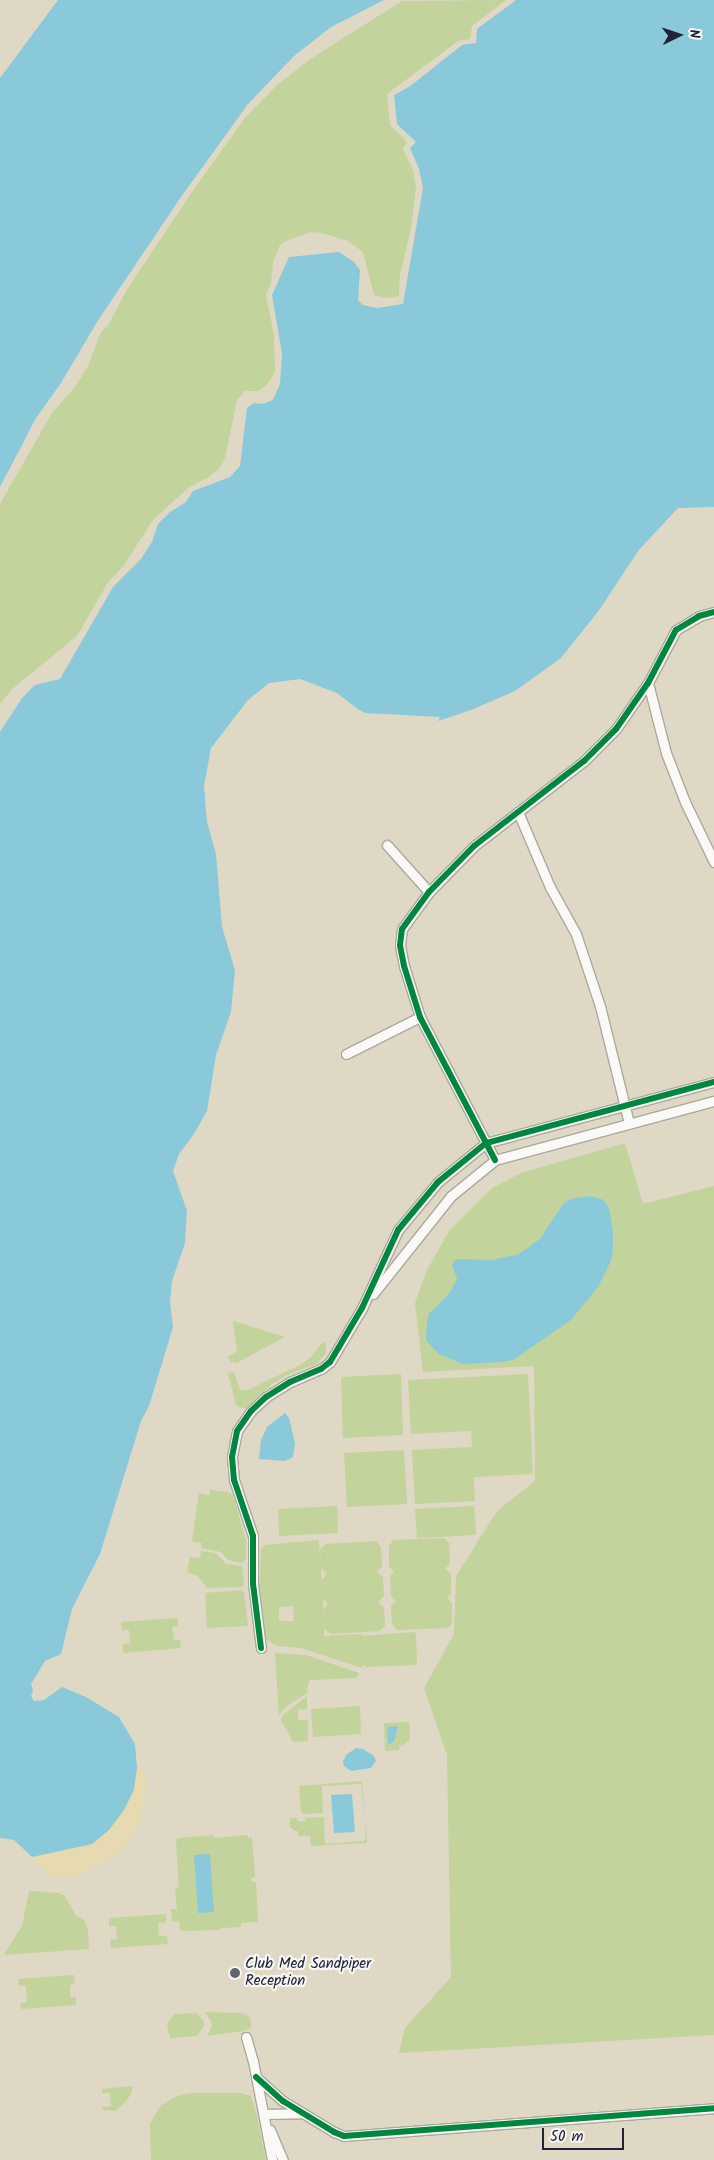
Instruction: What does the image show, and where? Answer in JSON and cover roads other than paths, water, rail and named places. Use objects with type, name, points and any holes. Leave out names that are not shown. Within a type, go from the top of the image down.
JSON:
[{"type":"street","points":[[495,1160],[420,1017],[404,966],[400,945],[402,929],[429,892],[474,846],[584,762],[616,729],[648,683],[676,630],[699,616],[714,612]]},
{"type":"street","points":[[648,683],[666,753],[685,802],[714,862]]},
{"type":"street","points":[[518,812],[550,887],[576,934],[600,1006],[628,1123]]},
{"type":"street","points":[[387,844],[429,892]]},
{"type":"street","points":[[346,1054],[420,1017]]},
{"type":"street","points":[[261,1648],[253,1584],[253,1536],[234,1480],[232,1457],[237,1432],[251,1411],[266,1397],[290,1382],[321,1369],[330,1362],[362,1308],[398,1230],[438,1182],[486,1143],[714,1082]]},
{"type":"street","points":[[362,1308],[451,1196],[495,1160],[628,1123],[714,1102]]},
{"type":"street","points":[[246,2037],[264,2114],[272,2160]]},
{"type":"street","points":[[256,2077],[283,2101],[334,2132],[344,2136],[714,2108]]},
{"type":"street","points":[[264,2114],[302,2113]]},
{"type":"street","points":[[264,2114],[283,2160]]},
{"type":"water","points":[[58,0],[384,0],[331,27],[294,56],[248,104],[181,197],[97,322],[61,383],[36,418],[0,487],[0,78]]},
{"type":"water","points":[[516,0],[714,0],[714,507],[678,508],[638,551],[600,609],[561,658],[515,691],[471,710],[438,721],[440,717],[366,713],[359,710],[337,693],[300,679],[269,683],[248,700],[211,748],[204,786],[207,822],[216,854],[222,927],[235,970],[231,1012],[216,1055],[207,1111],[194,1134],[179,1154],[173,1171],[187,1211],[185,1243],[172,1281],[170,1301],[173,1327],[149,1406],[141,1421],[100,1554],[72,1609],[61,1654],[45,1661],[31,1684],[33,1691],[31,1696],[34,1701],[44,1700],[62,1687],[86,1697],[119,1717],[135,1744],[137,1768],[134,1790],[124,1810],[109,1830],[92,1844],[32,1857],[14,1840],[0,1838],[0,732],[22,698],[35,685],[60,679],[113,587],[141,559],[152,542],[158,524],[170,512],[186,502],[193,491],[230,477],[240,466],[247,408],[254,403],[262,404],[273,400],[280,384],[282,354],[272,295],[289,257],[339,252],[354,262],[360,270],[358,300],[363,305],[377,308],[403,304],[423,188],[419,169],[410,148],[416,142],[397,124],[394,95],[409,87],[462,45],[476,43],[477,29]]},
{"type":"water","points":[[590,1196],[604,1200],[609,1208],[613,1231],[613,1250],[611,1261],[598,1287],[571,1320],[513,1360],[503,1362],[463,1364],[439,1354],[431,1346],[426,1339],[427,1321],[429,1314],[447,1296],[456,1282],[457,1278],[452,1266],[454,1261],[459,1259],[492,1260],[519,1254],[540,1239],[563,1204],[570,1199]]},
{"type":"water","points":[[285,1413],[289,1418],[295,1443],[293,1457],[285,1461],[259,1459],[261,1440],[267,1427]]},
{"type":"water","points":[[398,1726],[394,1741],[388,1745],[387,1727]]},
{"type":"water","points":[[356,1748],[363,1749],[374,1756],[376,1761],[371,1768],[351,1771],[344,1766],[343,1762],[346,1755]]},
{"type":"water","points":[[352,1794],[355,1832],[334,1833],[331,1795]]},
{"type":"water","points":[[210,1854],[214,1912],[198,1913],[194,1855]]},
{"type":"place","name":"Club Med Sandpiper Reception","points":[[235,1973]]}]
